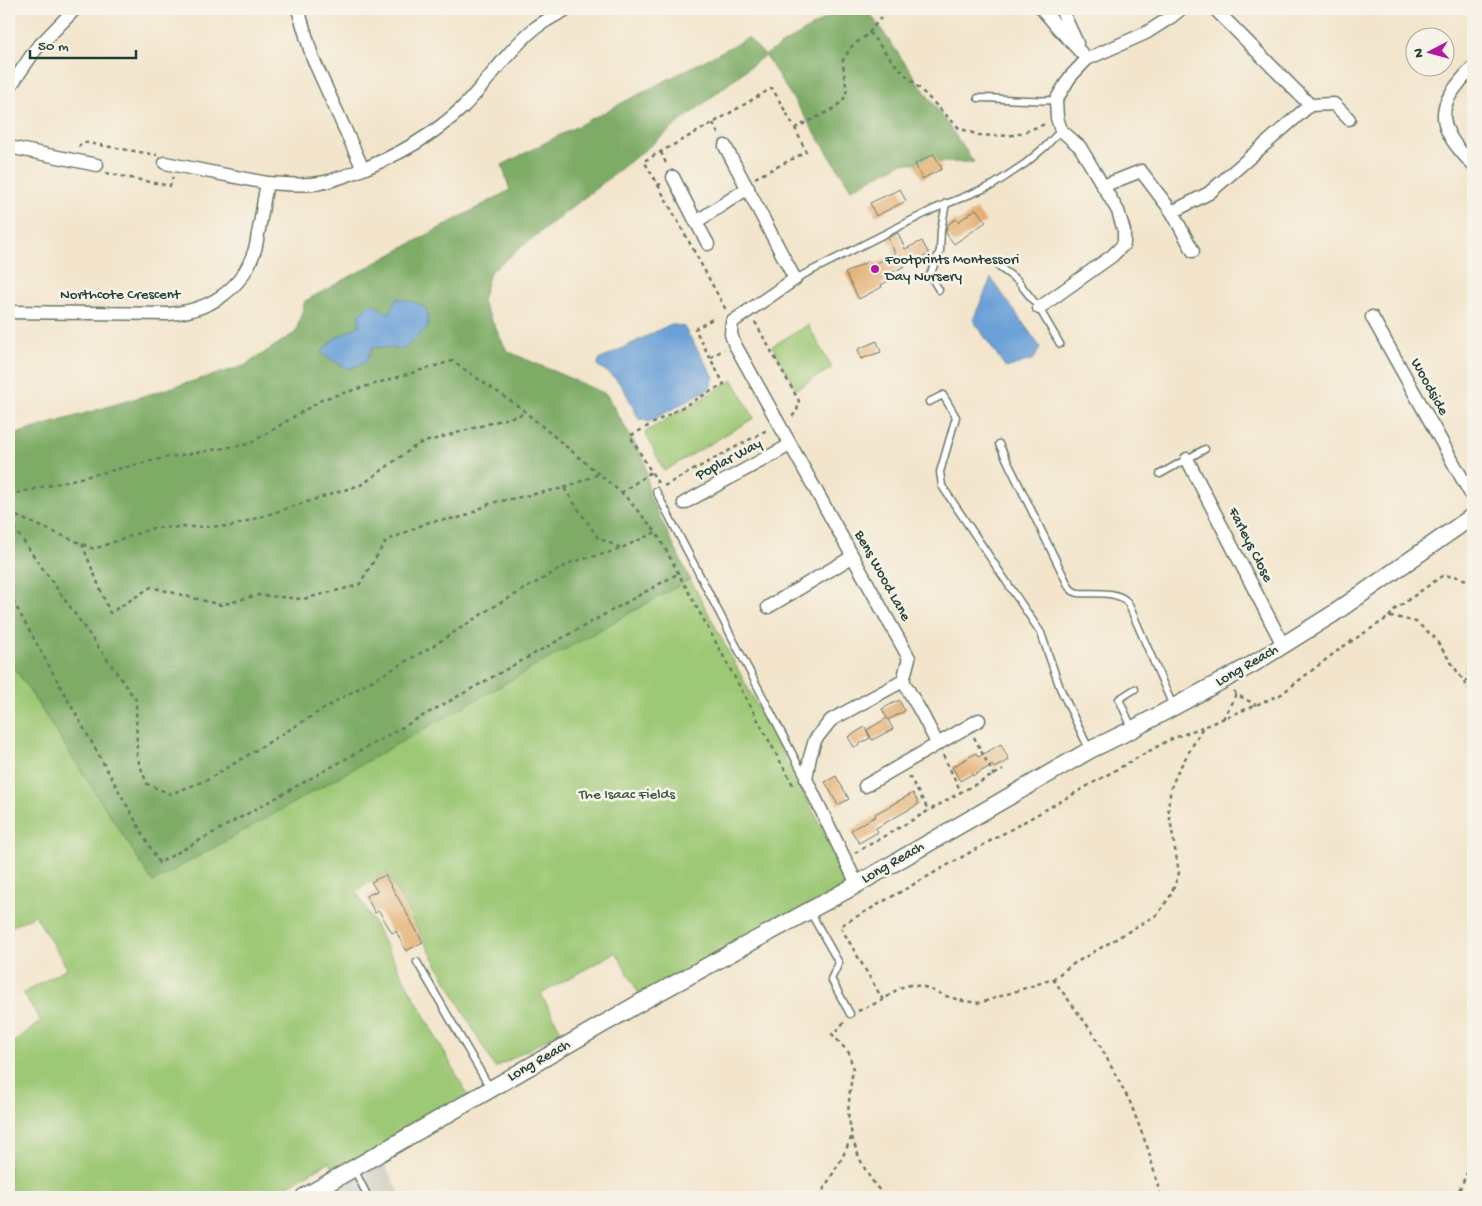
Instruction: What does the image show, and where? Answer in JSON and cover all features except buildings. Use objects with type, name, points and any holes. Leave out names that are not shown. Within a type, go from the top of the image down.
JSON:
[{"type":"street","points":[[9,88],[36,49],[75,9]]},
{"type":"street","points":[[298,9],[313,59],[363,169]]},
{"type":"street","points":[[170,164],[267,183],[296,185],[337,179],[387,160],[410,146],[462,108],[505,58],[535,28],[567,9]]},
{"type":"street","points":[[1042,9],[1087,59]]},
{"type":"street","points":[[1061,9],[1074,39],[1087,59]]},
{"type":"street","points":[[1039,308],[1112,256],[1124,244],[1124,230],[1118,211],[1080,147],[1059,124],[1056,100],[1070,77],[1087,59],[1146,33],[1182,9]]},
{"type":"street","points":[[1216,9],[1310,105]]},
{"type":"street","points":[[1473,67],[1446,102],[1444,118],[1448,134],[1458,149],[1473,164]]},
{"type":"street","points":[[1172,212],[1209,193],[1310,105],[1334,104],[1350,119]]},
{"type":"street","points":[[725,146],[795,279],[732,322]]},
{"type":"street","points":[[9,147],[98,165]]},
{"type":"street","points":[[1103,186],[1141,170],[1172,212],[1193,251]]},
{"type":"street","points":[[673,177],[708,244]]},
{"type":"street","name":"Northcote Crescent","points":[[9,312],[168,314],[196,309],[210,304],[233,287],[250,263],[255,250],[267,183]]},
{"type":"street","points":[[696,222],[747,185]]},
{"type":"street","name":"Woodside","points":[[1372,318],[1473,498]]},
{"type":"street","name":"Bens Wood Lane","points":[[732,322],[731,334],[734,343],[909,658],[903,681]]},
{"type":"street","name":"Poplar Way","points":[[684,503],[790,445]]},
{"type":"street","name":"Farleys Close","points":[[1187,459],[1283,645]]},
{"type":"street","name":"Long Reach","points":[[304,1197],[354,1170],[490,1089],[857,884],[1090,750],[1228,678],[1333,614],[1473,516]]},
{"type":"street","points":[[768,607],[852,557]]},
{"type":"street","points":[[857,884],[806,779],[815,740],[831,720],[903,681],[937,743]]},
{"type":"street","points":[[865,786],[974,723]]},
{"type":"lane","points":[[978,98],[1056,100]]},
{"type":"lane","points":[[795,279],[946,204],[993,185],[1046,146],[1059,124]]},
{"type":"lane","points":[[939,290],[930,275],[940,251],[941,230],[946,204]]},
{"type":"lane","points":[[999,267],[1017,280],[1039,308],[1060,344]]},
{"type":"lane","points":[[929,402],[943,395],[956,417],[940,472],[942,486],[1041,633],[1060,688],[1090,750]]},
{"type":"lane","points":[[999,444],[1069,587],[1078,593],[1117,595],[1124,598],[1128,603],[1174,707]]},
{"type":"lane","points":[[1160,474],[1204,449]]},
{"type":"lane","points":[[656,491],[806,779]]},
{"type":"lane","points":[[1133,729],[1119,699],[1135,689]]},
{"type":"lane","points":[[809,910],[839,963],[831,979],[850,1014]]},
{"type":"lane","points":[[417,962],[490,1089]]},
{"type":"lane","points":[[354,1170],[368,1197]]},
{"type":"path","points":[[795,128],[843,102],[847,90],[843,60],[852,46],[870,32],[888,9]]},
{"type":"path","points":[[870,32],[894,62],[958,128],[978,135],[998,136],[1016,135],[1059,124]]},
{"type":"path","points":[[732,322],[644,161],[772,88],[795,128],[806,152],[747,185]]},
{"type":"path","points":[[68,159],[69,153],[74,153],[82,142],[166,156],[170,164],[170,186],[96,171],[98,165]]},
{"type":"path","points":[[658,185],[673,177],[661,152]]},
{"type":"path","points":[[694,251],[708,244]]},
{"type":"path","points":[[714,318],[695,329],[724,384],[630,436],[661,488],[792,417],[797,411],[799,401],[749,311]]},
{"type":"path","points":[[710,358],[734,343]]},
{"type":"path","points":[[9,495],[164,458],[249,444],[323,399],[452,361],[526,413],[599,474],[621,493],[656,532],[797,792]]},
{"type":"path","points":[[9,513],[94,549],[153,528],[232,526],[363,484],[418,444],[526,413]]},
{"type":"path","points":[[621,493],[651,472]]},
{"type":"path","points":[[82,544],[110,612],[151,587],[221,605],[258,595],[303,599],[359,585],[386,541],[429,522],[464,517],[491,503],[564,488],[599,474]]},
{"type":"path","points":[[564,488],[598,538],[621,548]]},
{"type":"path","points":[[9,521],[136,700],[137,757],[147,784],[170,794],[207,780],[338,700],[433,646],[488,610],[572,562],[615,551],[656,532]]},
{"type":"path","points":[[9,594],[158,863],[679,573]]},
{"type":"path","points":[[883,1000],[840,926],[1167,741],[1280,695],[1341,648],[1389,618],[1394,610],[1442,576],[1454,576],[1473,582]]},
{"type":"path","points":[[1389,618],[1400,618],[1416,622],[1434,637],[1473,695]]},
{"type":"path","points":[[1465,683],[1473,662]]},
{"type":"path","points":[[1228,678],[1236,694],[1257,705]]},
{"type":"path","points":[[1223,719],[1236,694]]},
{"type":"path","points":[[974,723],[994,776]]},
{"type":"path","points":[[885,1197],[871,1181],[859,1158],[852,1136],[848,1113],[853,1069],[850,1053],[832,1034],[836,1032],[850,1014],[883,1000],[899,988],[910,985],[922,986],[962,1001],[980,1003],[1053,979],[1070,966],[1158,914],[1171,895],[1179,873],[1168,807],[1171,788],[1202,727]]},
{"type":"path","points":[[937,743],[961,792]]},
{"type":"path","points":[[902,763],[929,812]]},
{"type":"path","points":[[845,859],[1003,770]]},
{"type":"path","points":[[1053,979],[1095,1036],[1130,1102],[1148,1149],[1161,1197]]},
{"type":"path","points":[[819,1197],[842,1158],[852,1136]]},
{"type":"path","points":[[1456,1197],[1473,1160]]},
{"type":"shaded area","points":[[383,1162],[402,1197],[323,1197]]},
{"type":"green space","points":[[841,9],[867,9],[974,162],[902,163],[851,189],[765,55]]},
{"type":"green space","points":[[748,38],[765,55],[490,272],[482,301],[507,351],[606,394],[645,461],[649,495],[690,579],[153,882],[9,661],[9,436],[244,366],[296,332],[305,301],[510,190],[502,165]]},
{"type":"green space","points":[[808,325],[832,368],[796,389],[772,346]]},
{"type":"green space","points":[[733,380],[754,418],[664,471],[645,432]]},
{"type":"green space","name":"The Isaac Fields","points":[[690,579],[848,877],[857,884],[643,1001],[616,952],[541,994],[561,1031],[495,1068],[386,873],[356,891],[471,1101],[339,1178],[329,1162],[267,1197],[9,1197],[9,1046],[41,1021],[23,993],[67,968],[35,915],[9,928],[9,661],[153,881]]},
{"type":"water","points":[[991,278],[1040,347],[1034,359],[1006,368],[973,320]]},
{"type":"water","points":[[397,298],[416,303],[427,309],[428,327],[404,349],[373,347],[365,363],[348,369],[321,353],[334,339],[359,326],[359,315],[372,303],[389,314]]},
{"type":"water","points":[[671,324],[684,327],[714,377],[710,388],[649,422],[639,419],[619,383],[614,377],[598,366],[599,360]]},
{"type":"place","name":"Footprints Montessori Day Nursery","points":[[875,269]]}]
